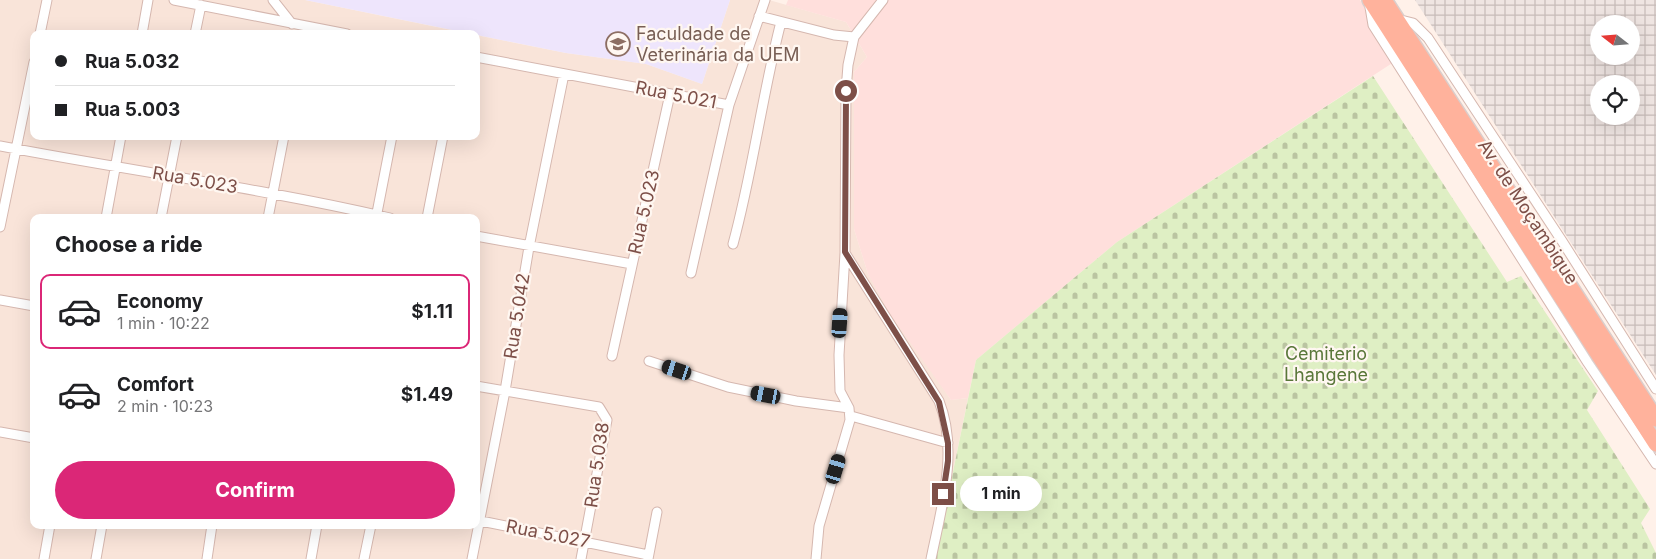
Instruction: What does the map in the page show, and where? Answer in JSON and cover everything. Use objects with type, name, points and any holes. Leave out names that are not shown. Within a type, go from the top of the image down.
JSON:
[{"type":"highway","name":"Av. de Moçambique","points":[[1369,0],[1656,444]]},
{"type":"highway","name":"Av. de Moçambique","points":[[1384,0],[1656,419]]},
{"type":"street","points":[[41,30],[47,0]]},
{"type":"street","points":[[143,30],[148,0]]},
{"type":"street","points":[[174,0],[292,24],[306,30]]},
{"type":"street","points":[[273,0],[292,24]]},
{"type":"street","name":"Rua 5.021","points":[[480,58],[729,105],[765,0]]},
{"type":"street","points":[[816,559],[819,526],[850,412],[840,391],[839,355],[845,252],[846,91],[848,65],[854,37],[883,0]]},
{"type":"street","points":[[1369,0],[1369,13],[1373,25],[1588,363],[1656,464]]},
{"type":"street","points":[[197,30],[201,5]]},
{"type":"street","points":[[759,16],[834,35],[854,37]]},
{"type":"street","points":[[1396,19],[1413,23],[1428,38],[1562,241],[1656,389]]},
{"type":"street","points":[[733,244],[748,190],[768,71],[781,22]]},
{"type":"street","name":"Rua 5.042","points":[[480,511],[505,391],[529,247],[564,74]]},
{"type":"street","points":[[0,227],[30,81]]},
{"type":"street","name":"Rua 5.023","points":[[480,237],[632,264],[670,94]]},
{"type":"street","points":[[691,273],[729,105]]},
{"type":"street","points":[[107,214],[120,140]]},
{"type":"street","points":[[162,214],[176,140]]},
{"type":"street","points":[[269,214],[283,140]]},
{"type":"street","points":[[377,214],[391,140]]},
{"type":"street","points":[[428,214],[442,140]]},
{"type":"street","name":"Rua 5.023","points":[[0,146],[115,167],[170,174],[367,214]]},
{"type":"street","points":[[845,252],[939,402],[948,443],[948,461],[931,559]]},
{"type":"street","points":[[612,356],[632,264]]},
{"type":"street","points":[[0,300],[30,305]]},
{"type":"street","points":[[649,361],[728,387],[850,412],[948,443]]},
{"type":"street","points":[[480,387],[505,391]]},
{"type":"street","name":"Rua 5.038","points":[[505,391],[598,408],[605,415],[607,420],[581,559]]},
{"type":"street","points":[[0,432],[30,437]]},
{"type":"street","points":[[648,557],[658,512]]},
{"type":"street","name":"Rua 5.027","points":[[480,521],[584,541],[648,557]]},
{"type":"street","points":[[44,559],[49,529]]},
{"type":"street","points":[[96,559],[101,529]]},
{"type":"street","points":[[207,559],[211,529]]},
{"type":"street","points":[[311,559],[316,529]]},
{"type":"street","points":[[364,559],[370,529]]},
{"type":"street","name":"Rua 5.042","points":[[472,559],[477,529]]},
{"type":"shaded area","points":[[0,0],[305,0],[451,30],[30,30],[30,140],[480,140],[480,36],[566,53],[646,64],[702,84],[730,0],[769,0],[846,22],[867,57],[854,72],[854,229],[868,274],[951,400],[968,398],[935,559],[0,559]]},
{"type":"shaded area","name":"Faculdade de Veterinária da UEM","points":[[305,0],[730,0],[702,84],[646,64],[566,53],[480,36],[480,30],[453,30]]},
{"type":"shaded area","points":[[788,0],[1360,0],[1397,60],[1117,242],[976,360],[968,398],[951,400],[890,314],[868,274],[854,229],[854,72],[867,57],[846,22],[786,5]]},
{"type":"shaded area","points":[[1415,0],[1656,0],[1656,375]]},
{"type":"green space","name":"Cemiterio Lhangene","points":[[1373,76],[1507,282],[1521,276],[1598,391],[1587,410],[1650,509],[1641,523],[1656,553],[1656,559],[935,559],[976,360],[1117,242]]},
{"type":"place","name":"Faculdade de Veterinária da UEM","points":[[618,44]]},
{"type":"route","points":[[846,91],[845,252],[943,411],[948,443],[948,461],[943,494]]}]
